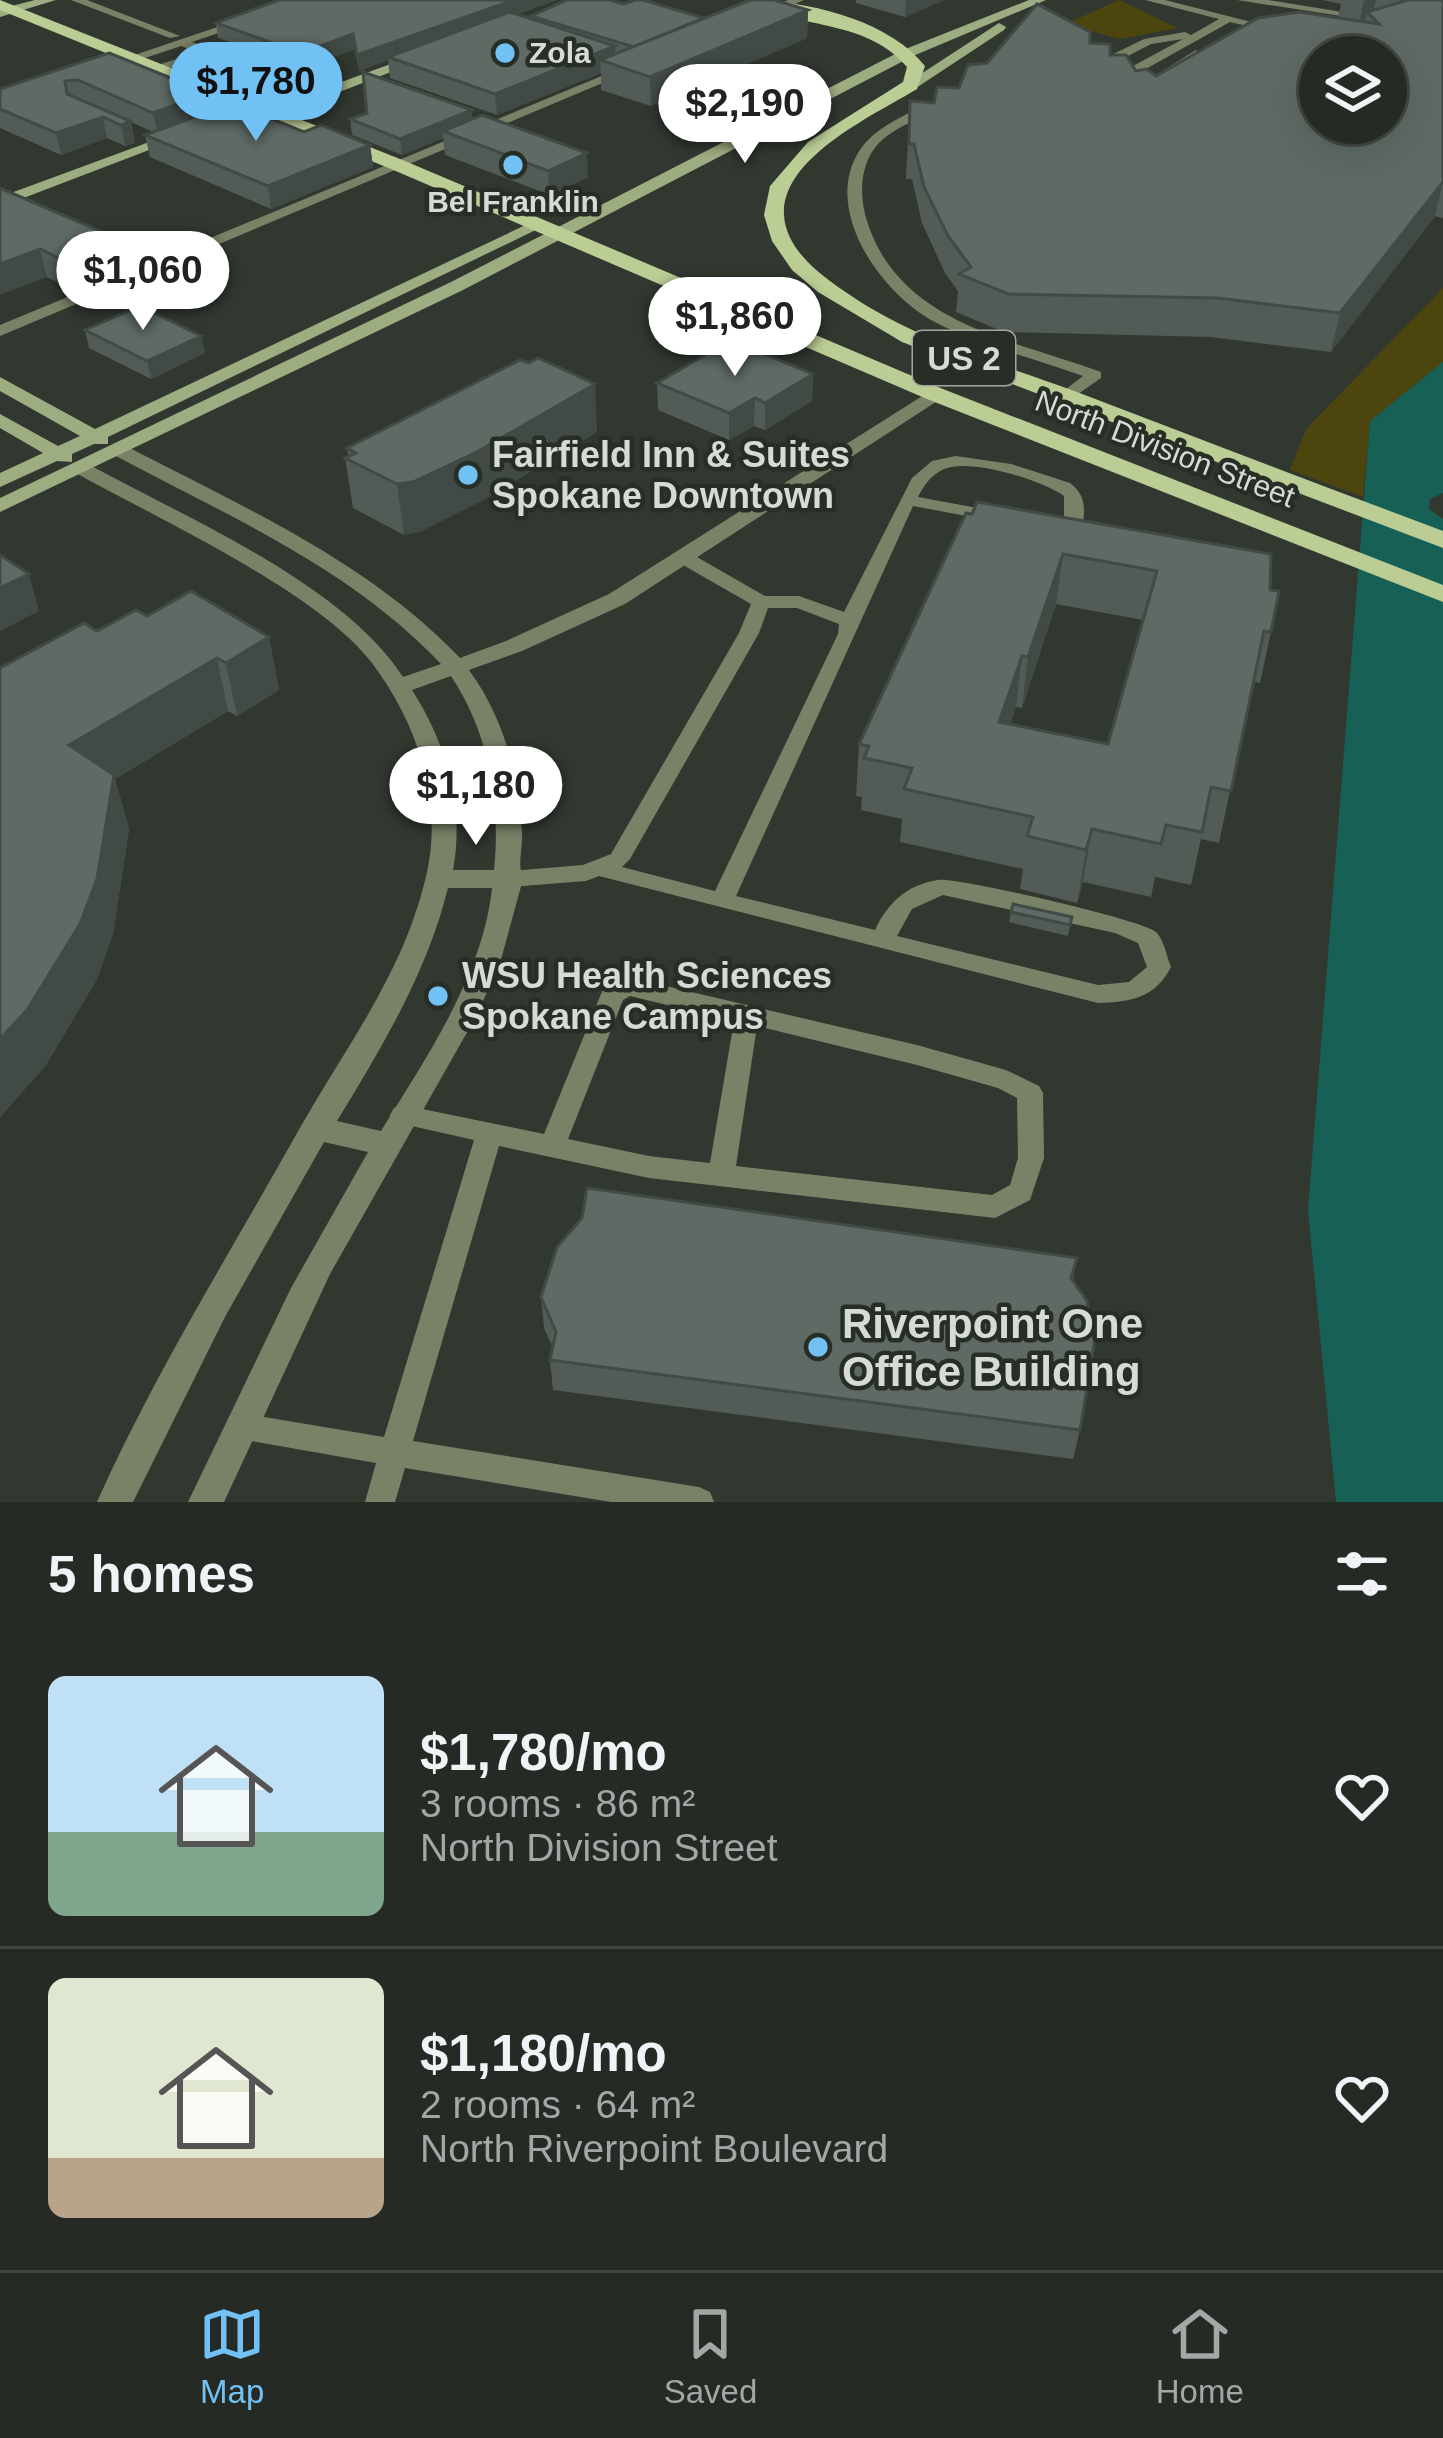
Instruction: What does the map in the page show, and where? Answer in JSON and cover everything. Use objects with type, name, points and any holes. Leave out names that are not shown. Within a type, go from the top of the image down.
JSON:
[{"type":"main road","points":[[3,12],[50,0]]},
{"type":"main road","points":[[752,0],[882,37],[908,53],[916,66],[911,86]]},
{"type":"main road","points":[[911,86],[978,53],[1035,2]]},
{"type":"main road","points":[[0,506],[69,461],[908,53],[1035,2]]},
{"type":"main road","name":"North Division Street","points":[[3,12],[133,58],[398,165],[934,394],[1443,594]]},
{"type":"main road","points":[[288,96],[302,84],[422,40]]},
{"type":"main road","points":[[213,124],[288,96],[319,95],[445,48]]},
{"type":"main road","name":"US 2","points":[[911,86],[799,159],[780,186],[776,231],[791,260],[862,314],[1065,396]]},
{"type":"main road","points":[[0,202],[195,130]]},
{"type":"main road","points":[[0,383],[107,443]]},
{"type":"main road","name":"North Division Street","points":[[1065,396],[1443,540]]},
{"type":"main road","points":[[0,420],[69,461]]},
{"type":"main road","points":[[0,481],[69,461]]},
{"type":"street","points":[[401,686],[587,615],[934,394]]},
{"type":"street","points":[[107,443],[390,605],[456,667],[498,751],[508,795],[510,879],[492,955],[474,996],[386,1144],[206,1502]]},
{"type":"street","points":[[69,461],[339,621],[401,686],[439,770],[445,835],[433,913],[399,992],[315,1128],[189,1354],[116,1502]]},
{"type":"street","points":[[441,879],[510,879]]},
{"type":"street","points":[[315,1128],[386,1144]]},
{"type":"lane","points":[[77,0],[270,75]]},
{"type":"lane","points":[[732,8],[752,0]]},
{"type":"lane","points":[[739,24],[798,0]]},
{"type":"lane","points":[[1151,0],[1289,31]]},
{"type":"lane","points":[[1243,0],[1385,21]]},
{"type":"lane","points":[[107,67],[178,39],[256,17]]},
{"type":"lane","points":[[1113,82],[1228,19]]},
{"type":"lane","points":[[1134,97],[1140,85],[1251,24]]},
{"type":"lane","points":[[1093,69],[1148,41],[1203,32]]},
{"type":"lane","points":[[159,69],[209,52]]},
{"type":"lane","points":[[0,331],[639,65],[616,58]]},
{"type":"lane","points":[[365,78],[399,90]]},
{"type":"lane","points":[[957,92],[906,121],[863,156],[855,206],[871,255],[935,314],[1095,375],[1065,396]]},
{"type":"lane","points":[[477,117],[496,124]]},
{"type":"lane","points":[[134,133],[159,143]]},
{"type":"lane","points":[[722,902],[919,476],[951,460],[1046,477],[1069,488],[1076,502],[1073,530]]},
{"type":"lane","points":[[907,500],[1011,519]]},
{"type":"lane","points":[[1052,526],[1094,534]]},
{"type":"lane","points":[[682,557],[761,602],[799,602],[849,621]]},
{"type":"lane","points":[[510,879],[601,868],[619,859],[749,633],[761,602]]},
{"type":"lane","points":[[601,868],[722,902],[1098,994],[1130,993],[1154,980],[1159,968],[1148,938],[1120,926],[943,887],[916,892],[894,910],[883,941]]},
{"type":"lane","points":[[404,1115],[490,1132],[553,1144],[721,1176],[995,1207],[1021,1192],[1030,1158],[1030,1093],[1006,1080],[627,986],[613,994],[553,1144]]},
{"type":"lane","points":[[721,1176],[747,1014]]},
{"type":"lane","points":[[380,1502],[490,1132]]},
{"type":"lane","points":[[240,1427],[699,1502]]},
{"type":"shaded area","points":[[1119,0],[1178,28],[1120,39],[1066,24]]},
{"type":"shaded area","points":[[1443,288],[1443,362],[1370,421],[1363,497],[1290,470],[1306,429]]},
{"type":"water","points":[[1443,362],[1443,493],[1430,499],[1429,509],[1443,519],[1443,1502],[1336,1502],[1308,1210],[1370,421]]},
{"type":"building","points":[[279,0],[514,0],[357,55],[353,34],[301,53],[216,23]]},
{"type":"building","points":[[567,0],[624,4],[643,0],[704,18],[634,47],[531,16]]},
{"type":"building","points":[[750,0],[774,0],[808,10],[650,77],[600,60]]},
{"type":"building","points":[[1408,0],[1443,0],[1443,182],[1340,313],[1218,298],[1008,294],[959,274],[971,267],[948,236],[924,187],[914,144],[909,144],[910,101],[934,103],[937,87],[959,88],[968,65],[987,63],[1037,4],[1090,32],[1090,43],[1110,44],[1110,55],[1126,55],[1136,71],[1146,69],[1156,76],[1258,18],[1299,12],[1379,24],[1367,12]]},
{"type":"building","points":[[510,12],[615,46],[495,94],[388,57]]},
{"type":"building","points":[[109,53],[208,93],[153,113],[78,80],[65,81],[67,94],[130,121],[121,125],[103,117],[56,133],[0,109],[0,89]]},
{"type":"building","points":[[363,72],[472,110],[400,139],[350,119],[367,113]]},
{"type":"building","points":[[233,103],[304,132],[321,125],[370,145],[268,186],[145,135]]},
{"type":"building","points":[[482,115],[587,153],[548,171],[443,131]]},
{"type":"building","points":[[0,188],[121,240],[67,262],[40,249],[0,264]]},
{"type":"building","points":[[140,306],[201,336],[147,361],[85,330]]},
{"type":"building","points":[[755,350],[813,374],[765,403],[755,398],[729,413],[657,383],[710,352]]},
{"type":"building","points":[[538,358],[595,384],[477,452],[413,482],[397,484],[345,458],[356,453],[347,448],[520,360],[529,363]]},
{"type":"building","points":[[977,502],[1271,554],[1270,590],[1279,591],[1271,632],[1264,631],[1231,791],[1211,787],[1202,832],[1166,825],[1161,844],[1092,829],[1086,850],[1027,836],[1033,817],[904,789],[912,768],[864,758],[869,746],[859,744],[966,513],[972,514]],"holes":[[[1063,554],[1157,571],[1108,744],[999,722],[1022,656],[1028,657]]]},
{"type":"building","points":[[0,555],[29,574],[0,588]]},
{"type":"building","points":[[191,591],[269,637],[226,663],[217,658],[69,745],[114,775],[97,879],[80,924],[27,1010],[0,1039],[0,668],[84,623],[97,631],[136,610],[147,616]]},
{"type":"building","points":[[1013,904],[1072,917],[1070,925],[1011,912]]},
{"type":"building","name":"Riverpoint One Office Building","points":[[587,1188],[1077,1258],[1071,1278],[1087,1301],[1095,1339],[1080,1430],[550,1360],[556,1332],[541,1297],[557,1247],[582,1218]]},
{"type":"place","name":"Zola","points":[[505,53]]},
{"type":"place","name":"Bel Franklin","points":[[513,165]]},
{"type":"place","name":"Fairfield Inn & Suites Spokane Downtown","points":[[468,475]]},
{"type":"place","name":"WSU Health Sciences Spokane Campus","points":[[438,996]]},
{"type":"place","name":"Riverpoint One Office Building","points":[[818,1347]]}]
